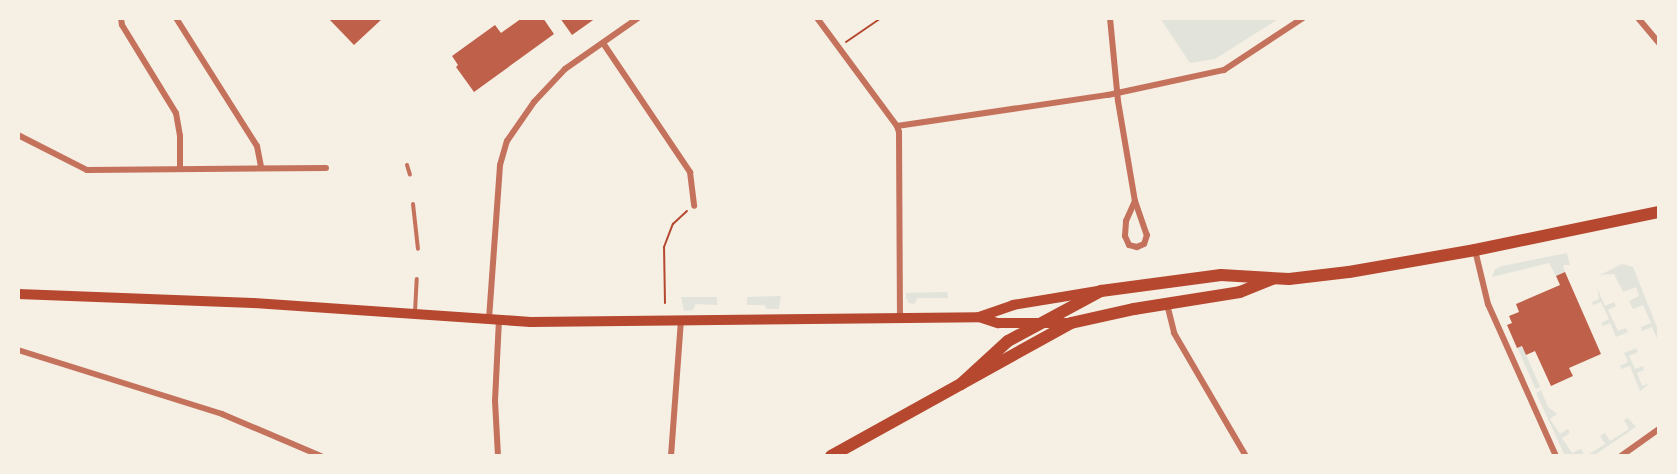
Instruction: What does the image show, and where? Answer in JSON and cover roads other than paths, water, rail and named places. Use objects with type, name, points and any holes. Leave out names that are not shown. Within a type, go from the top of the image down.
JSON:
[{"type":"main road","points":[[18,294],[253,303],[494,319],[579,322],[900,320],[979,317],[1007,306],[1031,301],[1221,275],[1251,275],[1274,279],[1349,272],[1475,250],[1659,212]]},
{"type":"main road","points":[[979,317],[998,323],[1071,323],[1240,292],[1274,279]]},
{"type":"main road","points":[[961,384],[1008,341],[1039,322],[1101,291]]},
{"type":"main road","points":[[831,456],[1071,323]]},
{"type":"street","points":[[121,18],[122,25],[176,113],[180,136],[180,168]]},
{"type":"street","points":[[176,18],[257,146],[261,167]]},
{"type":"street","points":[[498,456],[494,319],[500,165],[503,149],[521,120],[553,81],[574,62],[638,18]]},
{"type":"street","points":[[817,18],[897,126],[899,132],[900,320]]},
{"type":"street","points":[[1110,18],[1117,91],[1135,201],[1147,235],[1144,244],[1137,247],[1129,245],[1125,236],[1126,221],[1135,201]]},
{"type":"street","points":[[897,126],[1010,111],[1224,70],[1303,18]]},
{"type":"street","points":[[1638,18],[1659,43]]},
{"type":"street","points":[[603,43],[690,172],[694,206]]},
{"type":"street","points":[[18,135],[87,170],[326,168]]},
{"type":"street","points":[[1475,250],[1488,304],[1556,456]]},
{"type":"street","points":[[1167,304],[1174,333],[1246,456]]},
{"type":"street","points":[[671,456],[681,321]]},
{"type":"street","points":[[18,350],[222,414],[321,456]]},
{"type":"street","points":[[1622,456],[1659,429]]},
{"type":"lane","points":[[407,165],[410,175]]},
{"type":"lane","points":[[413,204],[418,249]]},
{"type":"lane","points":[[415,312],[417,279]]}]
